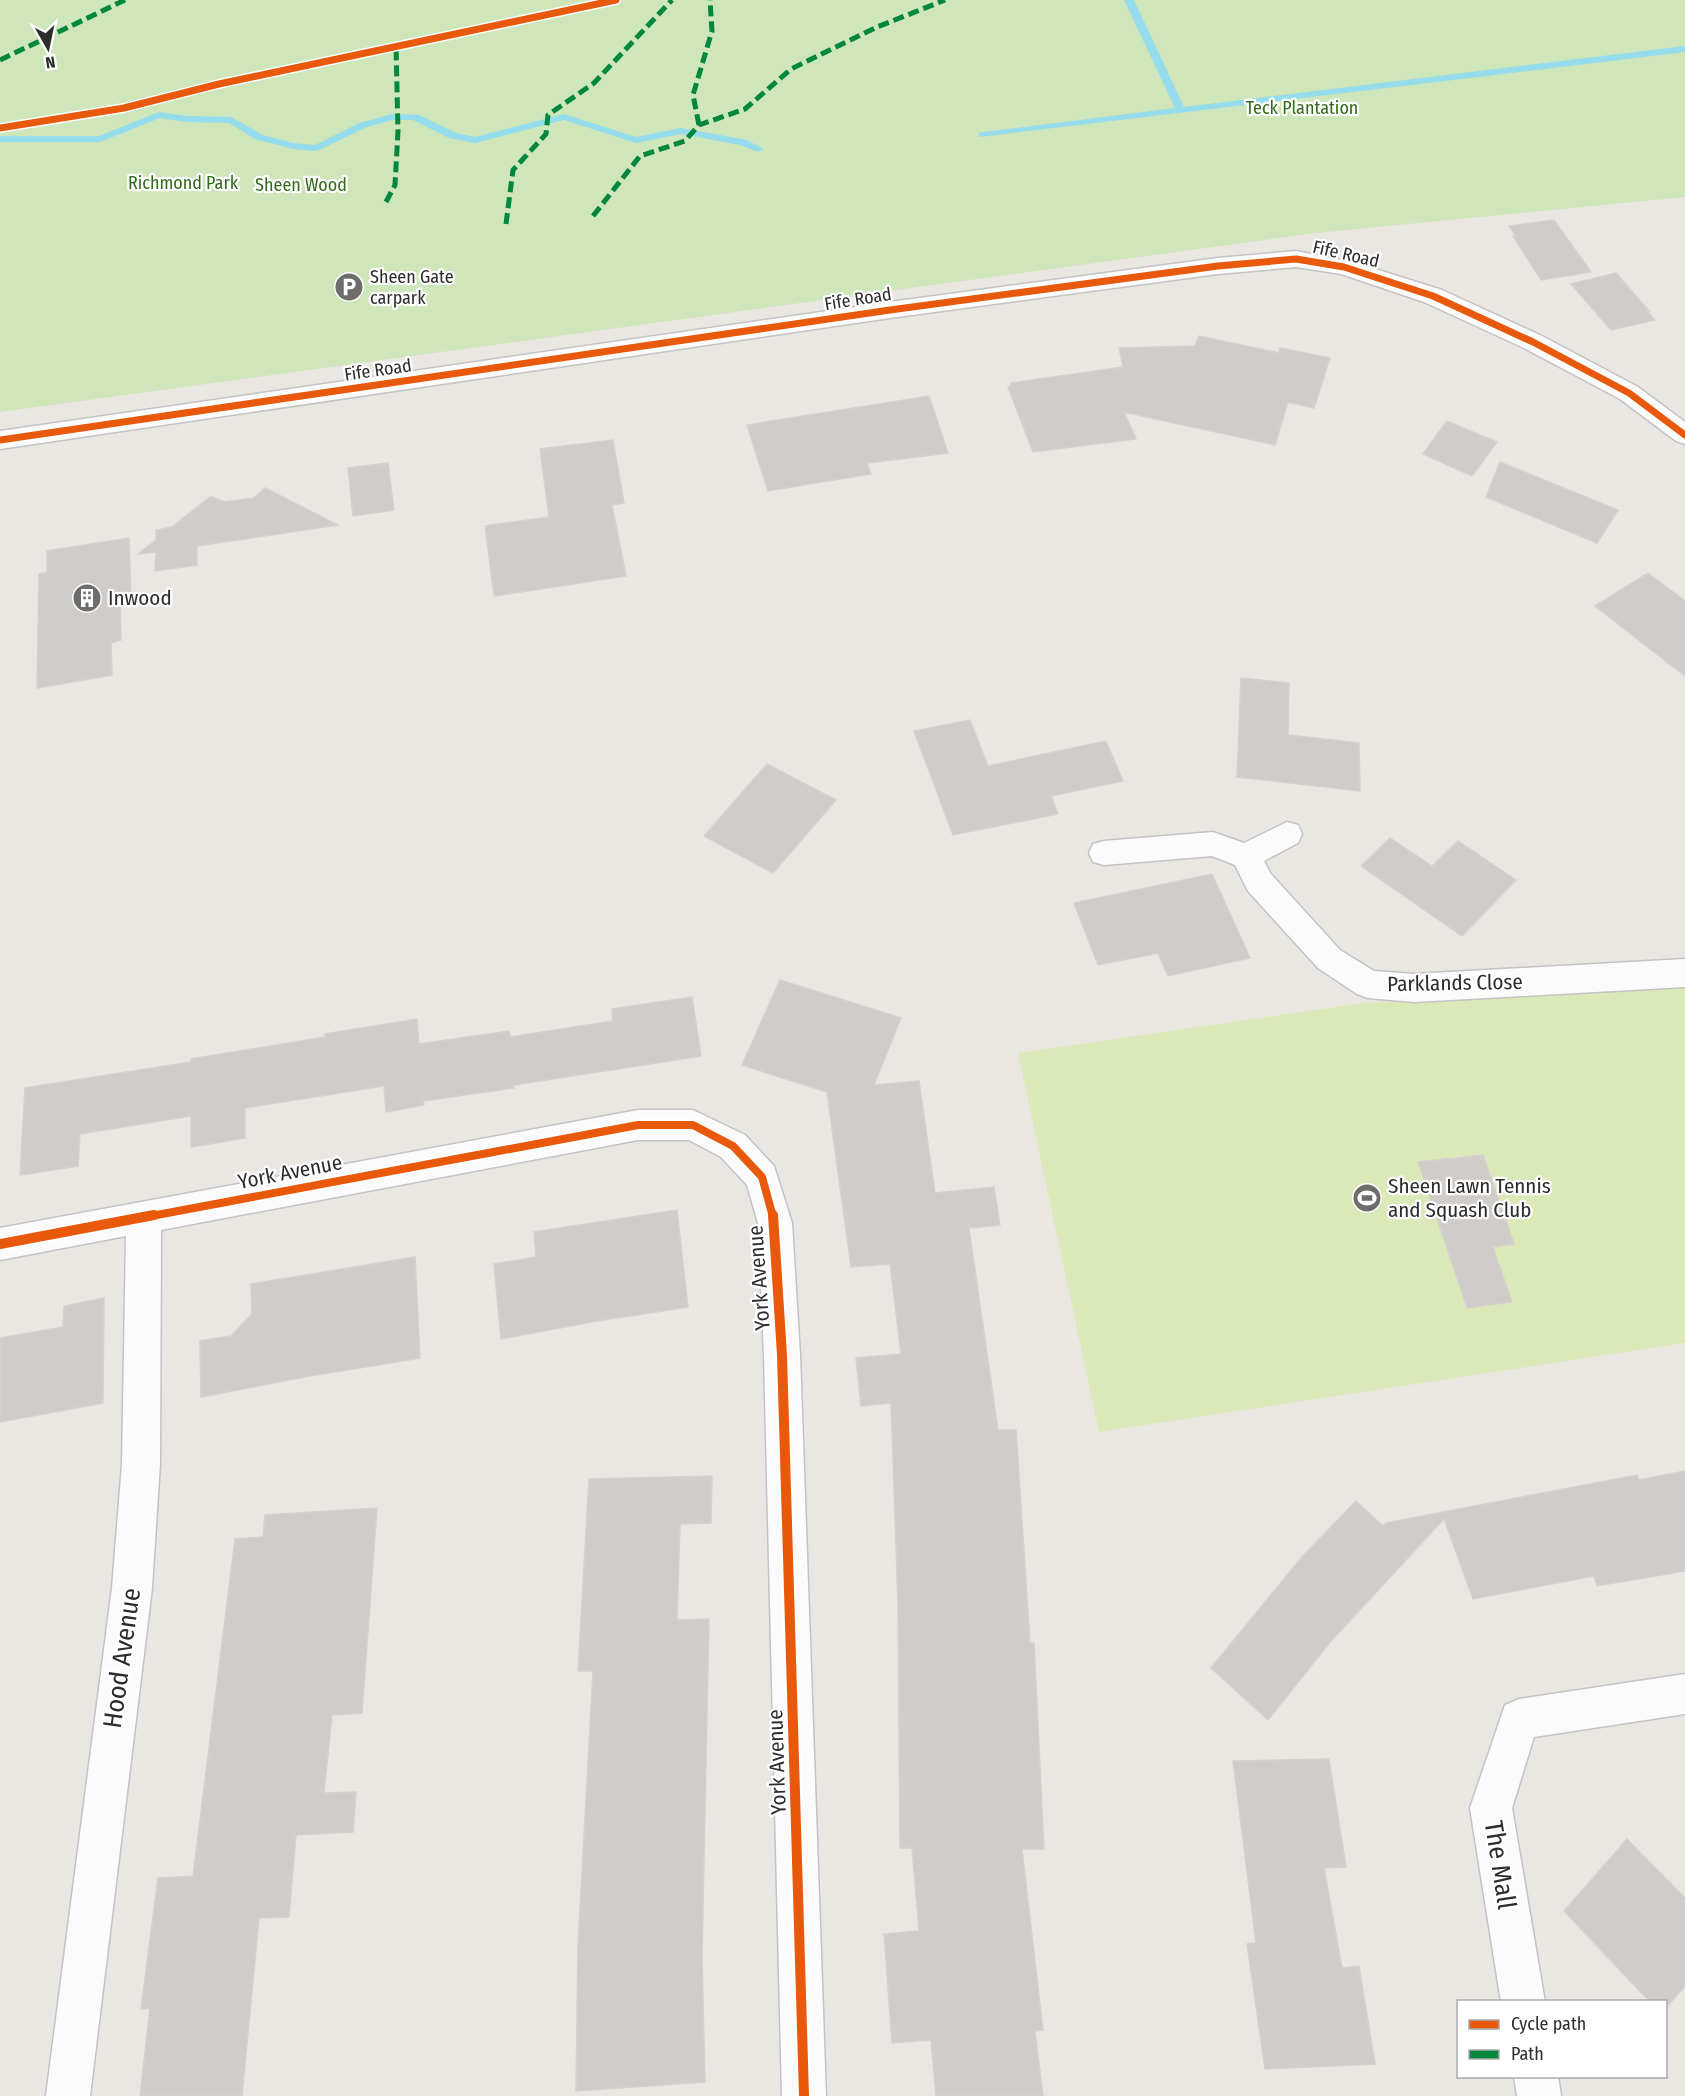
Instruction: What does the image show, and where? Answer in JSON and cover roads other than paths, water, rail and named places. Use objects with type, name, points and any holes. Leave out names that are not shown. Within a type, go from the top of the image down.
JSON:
[{"type":"street","name":"Fife Road","points":[[0,440],[589,356],[890,310],[1218,266],[1296,259],[1344,267],[1433,296],[1533,342],[1629,393],[1685,435]]},
{"type":"street","points":[[1104,853],[1213,844],[1246,856],[1287,834]]},
{"type":"street","name":"Parklands Close","points":[[1246,856],[1259,882],[1329,959],[1368,984],[1414,988],[1685,973]]},
{"type":"street","name":"York Avenue","points":[[0,1244],[638,1125],[693,1125],[733,1146],[762,1177],[775,1223],[782,1354],[804,2096]]},
{"type":"street","name":"Hood Avenue","points":[[68,2096],[132,1588],[141,1464],[144,1218]]},
{"type":"street","name":"The Mall","points":[[1523,2000],[1491,1808],[1519,1719],[1685,1694]]},
{"type":"street","points":[[1536,2078],[1539,2096]]},
{"type":"waterway","points":[[1129,0],[1181,111]]},
{"type":"waterway","points":[[1181,111],[1685,49]]},
{"type":"waterway","points":[[983,135],[1181,111]]},
{"type":"waterway","points":[[0,139],[100,139],[159,115],[186,119],[231,120],[259,137],[293,146],[317,148],[363,125],[392,117],[415,117],[453,136],[475,140],[564,117],[636,140],[681,131],[743,142],[758,149]]},
{"type":"place","name":"Sheen Gate carpark","points":[[349,287]]},
{"type":"place","name":"Inwood","points":[[87,598]]},
{"type":"place","name":"Sheen Lawn Tennis and Squash Club","points":[[1367,1198]]},
{"type":"park label","name":"Teck Plantation","points":[[1302,108]]},
{"type":"park label","name":"Richmond Park","points":[[183,183]]},
{"type":"park label","name":"Sheen Wood","points":[[301,185]]}]
